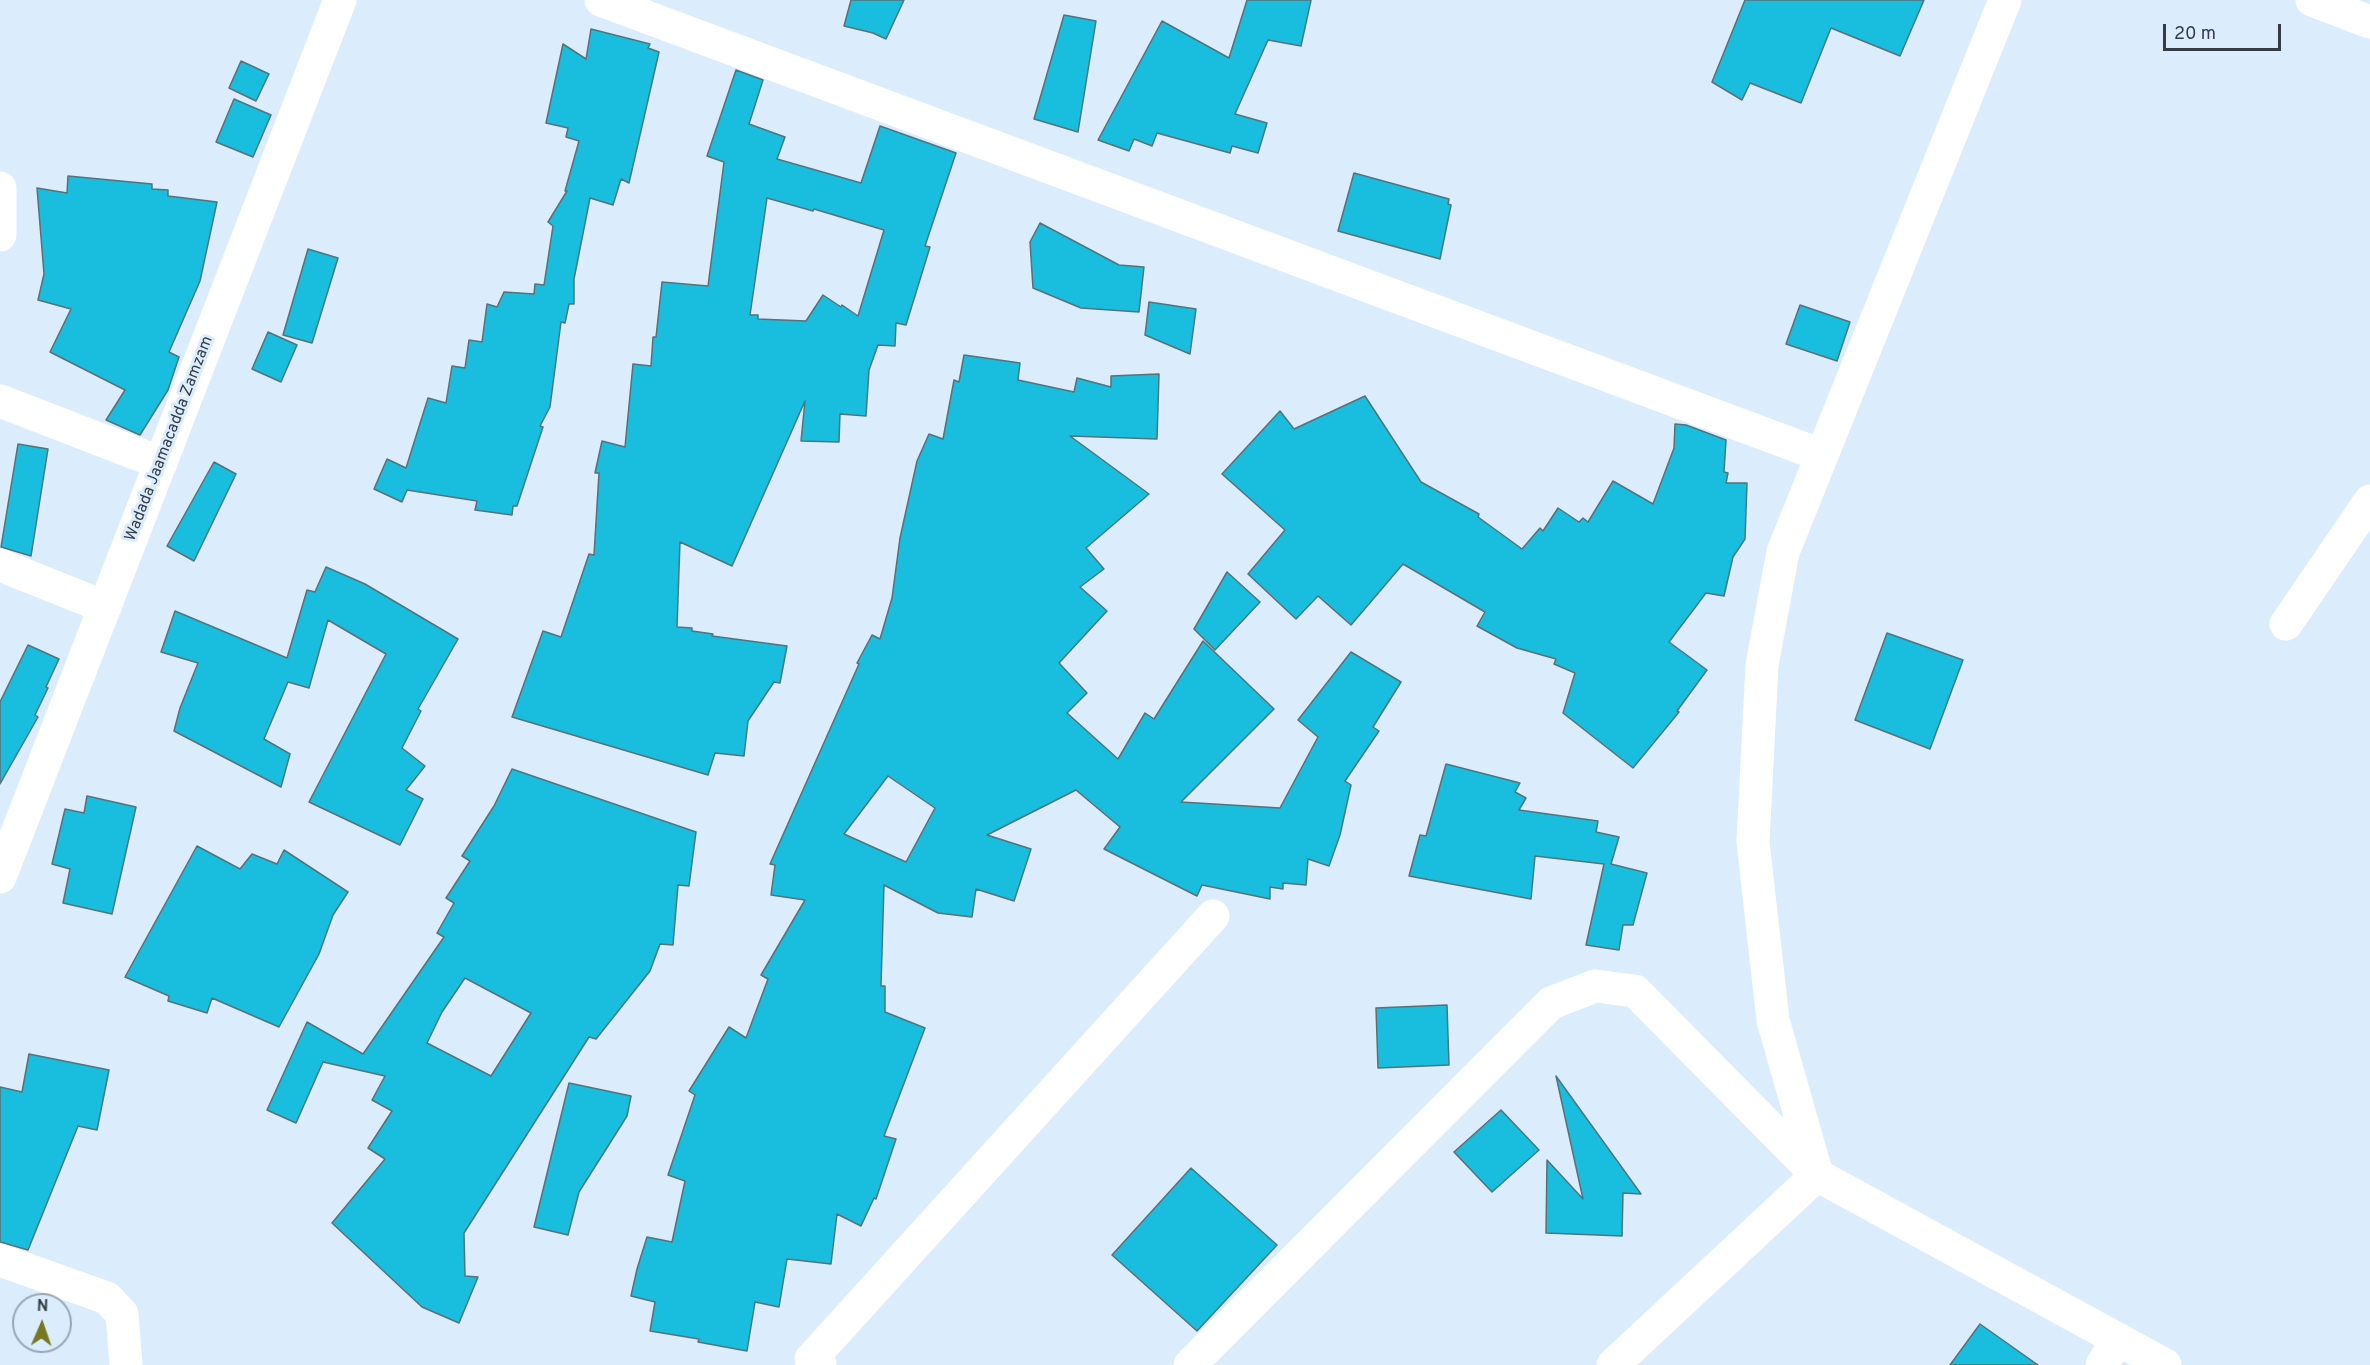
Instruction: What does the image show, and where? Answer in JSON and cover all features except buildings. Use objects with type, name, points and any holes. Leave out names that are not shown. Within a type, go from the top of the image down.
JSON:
[{"type":"street","name":"Wadada Jaamacadda Zamzam","points":[[0,877],[340,0]]},
{"type":"street","points":[[601,0],[1821,455]]},
{"type":"street","points":[[1816,1175],[1773,1020],[1753,842],[1762,665],[1783,552],[2006,0]]},
{"type":"street","points":[[2312,0],[2370,22]]},
{"type":"street","points":[[0,188],[0,235]]},
{"type":"street","points":[[0,401],[161,463]]},
{"type":"street","points":[[2286,624],[2370,501]]},
{"type":"street","points":[[0,566],[105,607]]},
{"type":"street","points":[[820,1365],[811,1359],[1213,916]]},
{"type":"street","points":[[1190,1365],[1551,1004],[1595,986],[1635,991],[1816,1175],[2109,1352],[2165,1365]]},
{"type":"street","points":[[1613,1365],[1816,1175]]},
{"type":"street","points":[[0,1260],[107,1298],[122,1314],[126,1365]]}]
